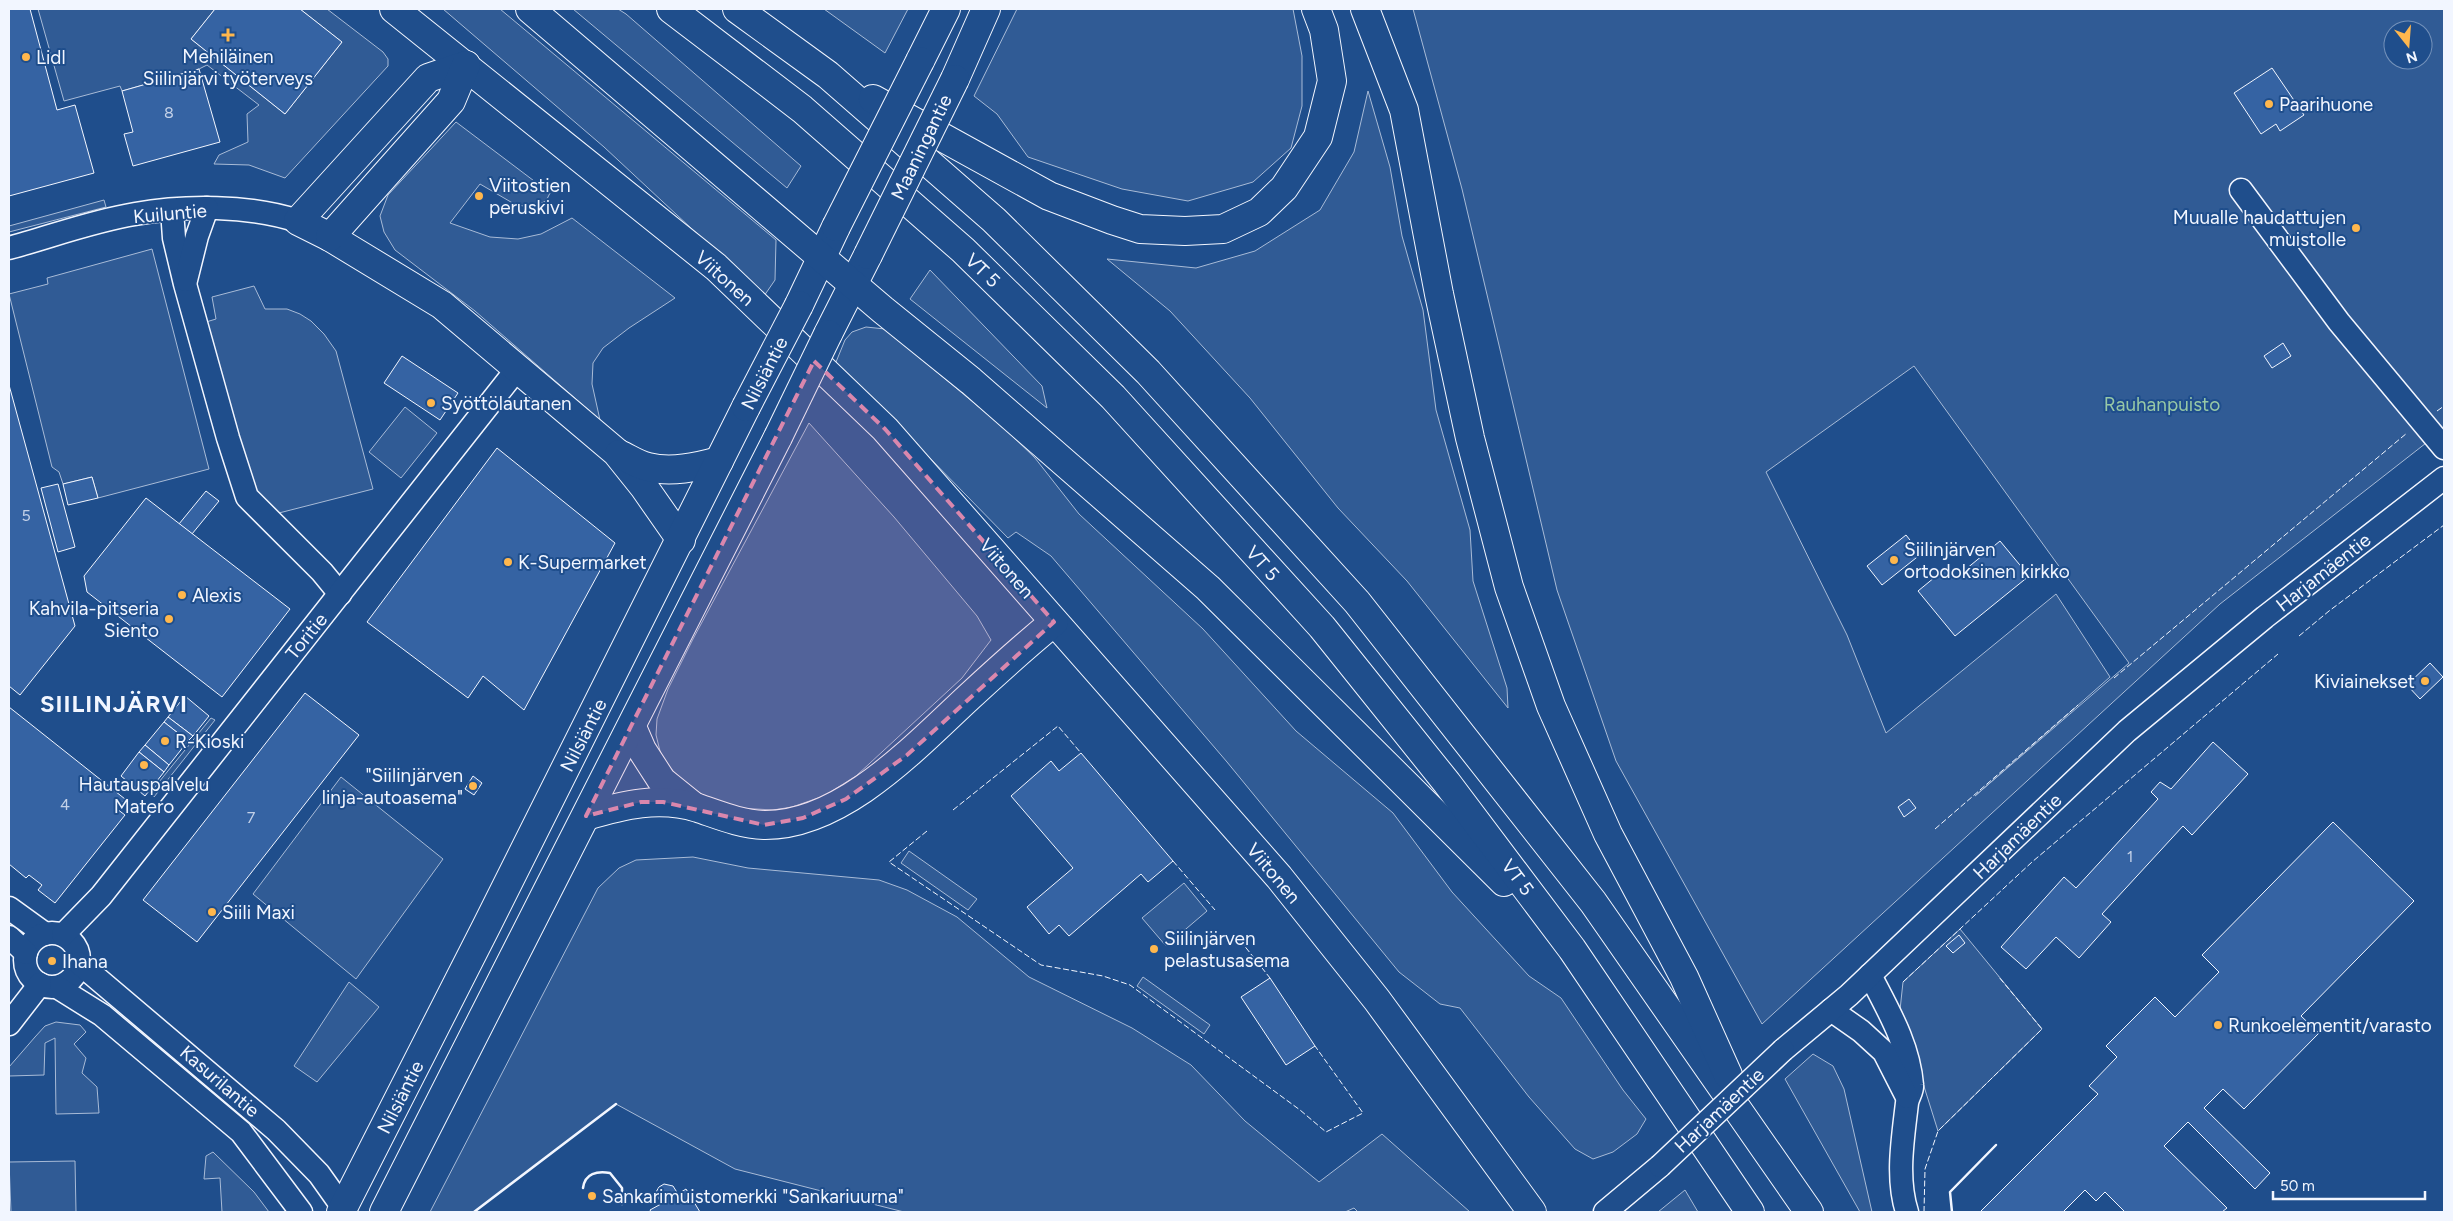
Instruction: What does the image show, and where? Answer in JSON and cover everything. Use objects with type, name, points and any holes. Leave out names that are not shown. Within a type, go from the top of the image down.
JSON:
[{"type":"main road","name":"Viitonen","points":[[394,9],[466,65],[723,274],[885,429],[1279,876],[1377,1000],[1532,1212]]},
{"type":"main road","points":[[530,9],[971,381],[1208,588],[1572,949]]},
{"type":"main road","name":"VT 5","points":[[671,9],[802,109],[963,250],[1113,397],[1322,628],[1447,783],[1572,949],[1750,1212]]},
{"type":"main road","points":[[737,9],[828,75],[994,220],[1148,372],[1357,602],[1593,902],[1809,1212]]},
{"type":"main road","name":"Maaningantie","points":[[823,257],[836,227],[946,9]]},
{"type":"main road","name":"Maaningantie","points":[[854,284],[955,79],[986,9]]},
{"type":"main road","points":[[828,75],[1049,196],[1140,229],[1185,231],[1223,229],[1259,212],[1284,188],[1318,136],[1332,81],[1324,30],[1316,9]]},
{"type":"main road","points":[[1365,9],[1404,110],[1439,294],[1466,419],[1509,587],[1551,706],[1604,826],[1684,977],[1755,1136]]},
{"type":"main road","points":[[298,221],[428,78],[466,65]]},
{"type":"main road","points":[[330,237],[451,101],[466,65]]},
{"type":"main road","name":"Kuiluntie","points":[[298,221],[330,237],[442,305],[616,452]]},
{"type":"main road","name":"Nilsiäntie","points":[[343,1211],[823,257]]},
{"type":"main road","name":"Nilsiäntie","points":[[384,1212],[632,727],[854,284]]},
{"type":"main road","points":[[616,452],[648,467],[667,469],[696,467],[719,461]]},
{"type":"main road","points":[[616,452],[644,487],[681,540]]},
{"type":"main road","points":[[586,816],[641,802],[663,802],[697,808],[739,822],[764,825],[803,818],[830,809],[907,755],[1019,650],[1054,622]]},
{"type":"main road","points":[[632,727],[642,750],[662,781],[697,808]]},
{"type":"street","points":[[2241,190],[2340,322],[2444,448]]},
{"type":"street","points":[[185,284],[197,236],[207,208]]},
{"type":"street","name":"Kuiluntie","points":[[9,248],[134,214],[172,210],[235,209],[280,215],[298,221]]},
{"type":"street","points":[[172,210],[174,238],[185,284],[228,438],[247,497],[322,572],[340,594]]},
{"type":"street","name":"Toritie","points":[[66,945],[95,903],[517,369]]},
{"type":"street","name":"Harjamäentie","points":[[1605,1212],[1660,1166],[1783,1050],[1870,975],[2126,731],[2265,617],[2444,478]]},
{"type":"street","name":"Kasurilantie","points":[[9,908],[66,945],[276,1130],[320,1174],[343,1211]]},
{"type":"street","name":"Kasurilantie","points":[[9,937],[38,973],[102,1015],[241,1132],[301,1212]]},
{"type":"street","points":[[9,1024],[38,973],[37,938],[66,945],[72,978],[38,973]]},
{"type":"street","points":[[9,1013],[38,973]]},
{"type":"street","points":[[1870,975],[1895,1024],[1908,1058],[1913,1088],[1908,1098],[1902,1153],[1902,1198],[1907,1212]]},
{"type":"street","points":[[1831,1010],[1861,1031],[1884,1052],[1908,1098]]},
{"type":"street","points":[[241,1132],[262,1134],[276,1130]]},
{"type":"highlighted area","points":[[814,361],[885,429],[1054,622],[907,755],[846,799],[803,818],[764,825],[663,802],[641,802],[586,816]]},
{"type":"shaded area","points":[[38,9],[215,9],[191,39],[285,114],[342,42],[300,9],[327,9],[383,52],[388,59],[388,66],[285,178],[249,165],[214,164],[219,155],[248,142],[247,114],[259,105],[207,65],[122,91],[120,86],[64,101]]},
{"type":"shaded area","points":[[443,9],[500,9],[776,240],[775,280],[764,296],[604,147]]},
{"type":"shaded area","points":[[573,9],[618,9],[626,14],[801,166],[787,188]]},
{"type":"shaded area","points":[[824,9],[908,9],[885,53]]},
{"type":"shaded area","points":[[1017,9],[1293,9],[1302,56],[1302,106],[1291,148],[1253,182],[1188,201],[1122,189],[1028,157],[997,114],[974,96]]},
{"type":"shaded area","points":[[1413,9],[2444,9],[2444,429],[2220,604],[1762,1024],[1616,761],[1557,590],[1462,189]],"holes":[[[1914,366],[2129,663],[1975,796],[2110,677],[2056,594],[1886,733],[1847,635],[1766,472]]]},
{"type":"shaded area","points":[[1368,91],[1390,167],[1402,236],[1423,310],[1436,410],[1470,530],[1473,581],[1507,688],[1508,708],[1407,581],[1338,508],[1250,398],[1170,311],[1107,259],[1196,268],[1255,251],[1320,210],[1354,152]]},
{"type":"shaded area","points":[[456,122],[550,193],[546,201],[533,207],[516,205],[480,184],[450,223],[490,237],[518,239],[541,234],[572,218],[675,298],[629,328],[603,348],[593,363],[592,384],[600,420],[475,311],[395,250],[384,232],[380,216],[388,195]]},
{"type":"shaded area","points":[[104,200],[106,207],[9,232],[9,226]]},
{"type":"shaded area","points":[[152,249],[209,469],[98,498],[92,477],[63,484],[59,472],[52,467],[9,294],[48,284],[47,278]]},
{"type":"shaded area","points":[[930,270],[1042,386],[1047,408],[910,299]]},
{"type":"shaded area","points":[[254,286],[265,309],[287,309],[300,314],[311,321],[324,334],[336,351],[373,489],[275,514],[255,495],[206,322],[216,319],[212,297]]},
{"type":"shaded area","points":[[866,327],[885,329],[1003,427],[1035,458],[1079,514],[1203,629],[1296,731],[1393,813],[1452,892],[1529,976],[1561,998],[1623,1090],[1646,1119],[1637,1134],[1613,1152],[1593,1159],[1575,1149],[1529,1097],[1460,1008],[1440,1004],[1399,972],[1227,762],[1051,556],[1016,532],[1008,538],[836,362],[845,340],[852,332]]},
{"type":"shaded area","points":[[405,407],[437,433],[401,478],[369,452]]},
{"type":"shaded area","points":[[809,423],[894,517],[977,616],[991,640],[962,678],[856,776],[824,796],[792,807],[773,810],[739,808],[709,798],[688,786],[662,759],[656,735],[657,719],[668,689],[693,639]]},
{"type":"shaded area","points":[[211,718],[215,720],[154,797],[150,793]]},
{"type":"shaded area","points":[[341,777],[443,859],[356,979],[253,894]]},
{"type":"shaded area","points":[[909,851],[977,899],[968,910],[901,863]]},
{"type":"shaded area","points":[[693,857],[748,868],[879,880],[907,890],[957,917],[1029,977],[1132,1028],[1191,1065],[1245,1121],[1319,1182],[1382,1134],[1470,1212],[1358,1212],[1354,1208],[1345,1212],[904,1212],[735,1169],[616,1104],[474,1212],[430,1212],[598,888],[619,868],[636,860]]},
{"type":"shaded area","points":[[1184,883],[1207,911],[1166,946],[1142,918]]},
{"type":"shaded area","points":[[1960,929],[2042,1029],[1938,1131],[1900,1010],[1903,982]]},
{"type":"shaded area","points":[[1143,977],[1210,1025],[1204,1034],[1137,986]]},
{"type":"shaded area","points":[[349,982],[379,1007],[317,1082],[294,1066]]},
{"type":"shaded area","points":[[56,1022],[80,1025],[86,1032],[74,1044],[86,1058],[82,1073],[97,1087],[99,1113],[56,1114],[55,1038],[45,1043],[44,1075],[9,1076],[9,1067],[35,1037],[45,1026]]},
{"type":"shaded area","points":[[1813,1054],[1833,1066],[1844,1089],[1872,1212],[1860,1212],[1785,1079]]},
{"type":"shaded area","points":[[213,1152],[254,1192],[269,1212],[222,1212],[220,1178],[204,1179],[206,1156]]},
{"type":"shaded area","points":[[75,1161],[76,1212],[11,1212],[9,1162]]},
{"type":"shaded area","points":[[1685,1190],[1698,1212],[1658,1212]]},
{"type":"building","name":"Lidl","points":[[9,9],[30,9],[57,110],[75,105],[94,173],[9,196]]},
{"type":"building","points":[[215,9],[300,9],[342,42],[285,114],[191,39]]},
{"type":"building","name":"Paarihuone","points":[[2272,68],[2304,115],[2280,131],[2276,124],[2261,134],[2234,93]]},
{"type":"building","points":[[199,69],[220,142],[133,166],[124,134],[133,132],[122,91]]},
{"type":"building","points":[[2283,343],[2291,356],[2272,368],[2264,356]]},
{"type":"building","points":[[402,356],[458,393],[440,420],[384,383]]},
{"type":"building","points":[[9,385],[75,626],[20,695],[9,686]]},
{"type":"building","name":"K-Supermarket","points":[[497,448],[615,543],[524,710],[483,676],[468,698],[367,622]]},
{"type":"building","points":[[92,477],[98,498],[68,505],[63,484]]},
{"type":"building","points":[[58,484],[75,547],[58,552],[41,488]]},
{"type":"building","points":[[206,491],[219,501],[192,534],[179,524]]},
{"type":"building","name":"Alexis","points":[[146,498],[290,609],[222,697],[87,592],[84,576]]},
{"type":"building","name":"Siilinjärven ortodoksinen kirkko","points":[[1906,535],[1921,554],[1882,585],[1867,566]]},
{"type":"building","points":[[2000,541],[2029,576],[1955,636],[1918,591],[1946,568],[1954,579]]},
{"type":"building","name":"Kiviainekset","points":[[2430,663],[2443,677],[2420,699],[2407,685]]},
{"type":"building","points":[[305,693],[359,735],[197,942],[143,900]]},
{"type":"building","points":[[185,696],[209,716],[193,736],[168,717]]},
{"type":"building","points":[[9,707],[125,799],[117,809],[125,815],[55,903],[38,890],[42,885],[29,875],[26,878],[9,864]]},
{"type":"building","points":[[168,717],[193,736],[188,741],[164,722]]},
{"type":"building","points":[[164,722],[188,741],[169,765],[145,745]]},
{"type":"building","points":[[2213,742],[2248,774],[2192,835],[2183,826],[2102,914],[2111,922],[2079,958],[2056,937],[2026,969],[2001,947],[2064,877],[2076,888],[2158,799],[2151,792],[2160,782],[2171,789]]},
{"type":"building","points":[[145,745],[169,765],[164,772],[139,752]]},
{"type":"building","points":[[139,752],[164,772],[145,796],[121,776]]},
{"type":"building","points":[[1081,753],[1173,861],[1148,882],[1141,874],[1069,936],[1059,925],[1049,934],[1027,907],[1073,868],[1011,796],[1051,761],[1059,771]]},
{"type":"building","name":"\"Siilinjärven linja-autoasema\"","points":[[473,776],[482,783],[474,795],[465,789]]},
{"type":"building","points":[[1909,799],[1916,808],[1904,817],[1898,807]]},
{"type":"building","name":"Runkoelementit/varasto","points":[[2333,822],[2414,901],[2301,1016],[2319,1033],[2244,1109],[2223,1089],[2204,1108],[2270,1173],[2255,1189],[2188,1122],[2164,1146],[2227,1208],[2222,1212],[2125,1212],[2105,1192],[2096,1201],[2085,1190],[2063,1212],[1980,1212],[2098,1094],[2089,1086],[2117,1057],[2106,1046],[2155,997],[2175,1017],[2219,972],[2202,955]]},
{"type":"building","points":[[1959,935],[1965,943],[1953,953],[1946,946]]},
{"type":"building","points":[[1270,978],[1315,1046],[1286,1065],[1241,997]]},
{"type":"building","points":[[664,1184],[673,1186],[678,1194],[686,1189],[700,1212],[651,1212],[650,1210],[661,1204],[656,1192]]},
{"type":"fence","points":[[2437,411],[2444,406]]},
{"type":"fence","points":[[2114,678],[2407,433]]},
{"type":"fence","points":[[2299,636],[2329,611],[2444,525]]},
{"type":"fence","points":[[1903,982],[2032,862],[2278,654]]},
{"type":"fence","points":[[1935,829],[2078,705]]},
{"type":"fence","points":[[953,810],[1058,726],[1081,753]]},
{"type":"fence","points":[[927,831],[889,862],[1041,965],[1103,976],[1130,985],[1300,1110],[1326,1132],[1363,1113],[1315,1046]]},
{"type":"fence","points":[[1173,861],[1215,910]]},
{"type":"fence","points":[[1235,934],[1270,978]]},
{"type":"fence","points":[[1924,1212],[1925,1169],[1938,1131],[2042,1029],[1998,976]]},
{"type":"wall","points":[[474,1212],[616,1104]]},
{"type":"wall","points":[[1952,1212],[1950,1192],[1996,1145]]},
{"type":"wall","points":[[583,1188],[586,1179],[592,1174],[610,1173],[622,1188],[622,1204]]},
{"type":"place","name":"Mehiläinen Siilinjärvi työterveys","points":[[228,35]]},
{"type":"place","name":"Lidl","points":[[26,57]]},
{"type":"place","name":"Paarihuone","points":[[2269,104]]},
{"type":"place","name":"Viitostien peruskivi","points":[[479,196]]},
{"type":"place","name":"Muualle haudattujen muistolle","points":[[2356,228]]},
{"type":"place","name":"Syöttölautanen","points":[[431,403]]},
{"type":"place","name":"Siilinjärven ortodoksinen kirkko","points":[[1894,560]]},
{"type":"place","name":"K-Supermarket","points":[[508,562]]},
{"type":"place","name":"Alexis","points":[[182,595]]},
{"type":"place","name":"Kahvila-pitseria Siento","points":[[169,619]]},
{"type":"place","name":"Kiviainekset","points":[[2425,681]]},
{"type":"place","name":"R-Kioski","points":[[165,741]]},
{"type":"place","name":"Hautauspalvelu Matero","points":[[144,765]]},
{"type":"place","name":"\"Siilinjärven linja-autoasema\"","points":[[473,786]]},
{"type":"place","name":"Siili Maxi","points":[[212,912]]},
{"type":"place","name":"Siilinjärven pelastusasema","points":[[1154,949]]},
{"type":"place","name":"Ihana","points":[[52,961]]},
{"type":"place","name":"Runkoelementit/varasto","points":[[2218,1025]]},
{"type":"place","name":"Sankarimuistomerkki \"Sankariuurna\"","points":[[592,1196]]},
{"type":"district","name":"SIILINJÄRVI","points":[[114,704]]},
{"type":"park label","name":"Rauhanpuisto","points":[[2162,404]]}]
